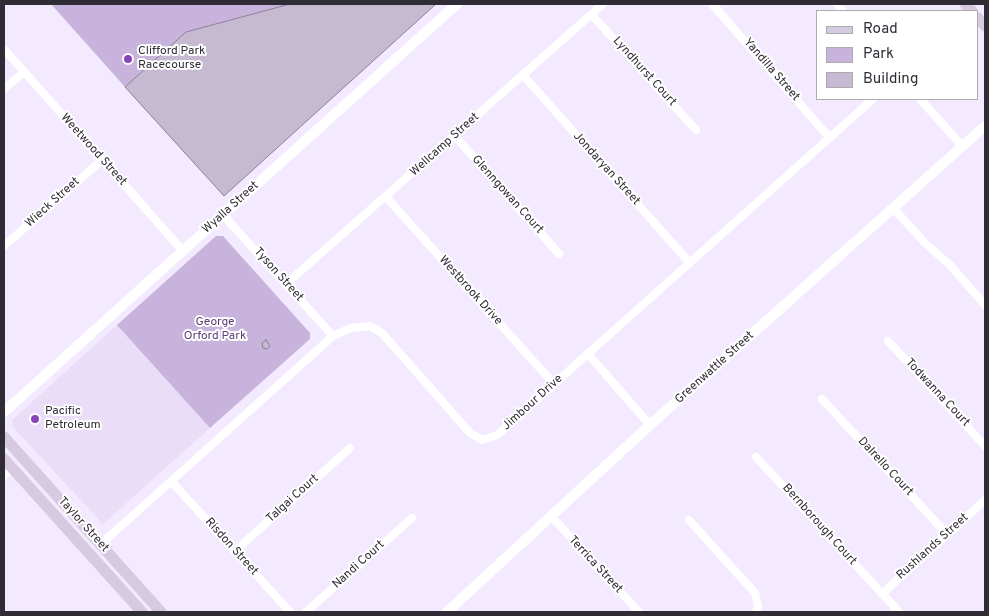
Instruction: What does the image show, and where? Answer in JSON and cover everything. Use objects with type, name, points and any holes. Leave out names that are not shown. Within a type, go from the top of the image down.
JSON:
[{"type":"main road","name":"Taylor Street","points":[[4,437],[156,610]]},
{"type":"main road","points":[[4,452],[8,473]]},
{"type":"main road","name":"Taylor Street","points":[[4,460],[8,473],[142,612]]},
{"type":"street","name":"Wyalla Street","points":[[4,412],[457,4]]},
{"type":"street","name":"Wellcamp Street","points":[[286,284],[386,198],[603,4]]},
{"type":"street","name":"Yandilla Street","points":[[712,4],[829,136]]},
{"type":"street","name":"Lyndhurst Court","points":[[591,14],[696,130]]},
{"type":"street","name":"Weetwood Street","points":[[4,49],[183,251]]},
{"type":"street","points":[[4,89],[24,72]]},
{"type":"street","name":"Jondaryan Street","points":[[523,75],[689,262]]},
{"type":"street","name":"Jimbour Drive","points":[[100,544],[333,336],[351,328],[370,326],[382,334],[470,433],[482,440],[497,435],[829,136],[872,100]]},
{"type":"street","points":[[921,100],[962,146]]},
{"type":"street","name":"Greenwattle Street","points":[[447,612],[650,425],[985,126]]},
{"type":"street","name":"Glenngowan Court","points":[[455,136],[559,254]]},
{"type":"street","name":"Wieck Street","points":[[4,246],[102,160]]},
{"type":"street","name":"Westbrook Drive","points":[[386,198],[554,384]]},
{"type":"street","points":[[894,209],[925,243],[950,265],[985,305]]},
{"type":"street","name":"Tyson Street","points":[[223,215],[333,336]]},
{"type":"street","name":"Todwanna Court","points":[[888,341],[985,446]]},
{"type":"street","points":[[588,354],[650,425]]},
{"type":"street","name":"Dalrello Court","points":[[822,399],[947,534]]},
{"type":"street","name":"Talgai Court","points":[[235,551],[350,448]]},
{"type":"street","name":"Bernborough Court","points":[[756,457],[899,612]]},
{"type":"street","name":"Risdon Street","points":[[171,481],[290,612]]},
{"type":"street","name":"Rushlands Street","points":[[882,594],[985,500]]},
{"type":"street","name":"Terrica Street","points":[[552,517],[639,612]]},
{"type":"street","name":"Nandi Court","points":[[306,612],[412,518]]},
{"type":"street","points":[[689,520],[755,593],[758,606],[756,612]]},
{"type":"shaded area","points":[[117,325],[210,428],[103,524],[12,426],[12,420]]},
{"type":"green space","name":"Clifford Park Racecourse","points":[[51,4],[290,4],[186,32],[125,87]]},
{"type":"green space","name":"George Orford Park","points":[[216,236],[223,236],[310,333],[310,339],[210,428],[117,325]]},
{"type":"building","points":[[290,4],[436,4],[224,196],[125,87],[186,32]]},
{"type":"building","points":[[266,340],[270,346],[267,349],[263,348],[262,343]]},
{"type":"place","name":"Clifford Park Racecourse","points":[[128,59]]},
{"type":"place","name":"Pacific Petroleum","points":[[35,419]]}]
